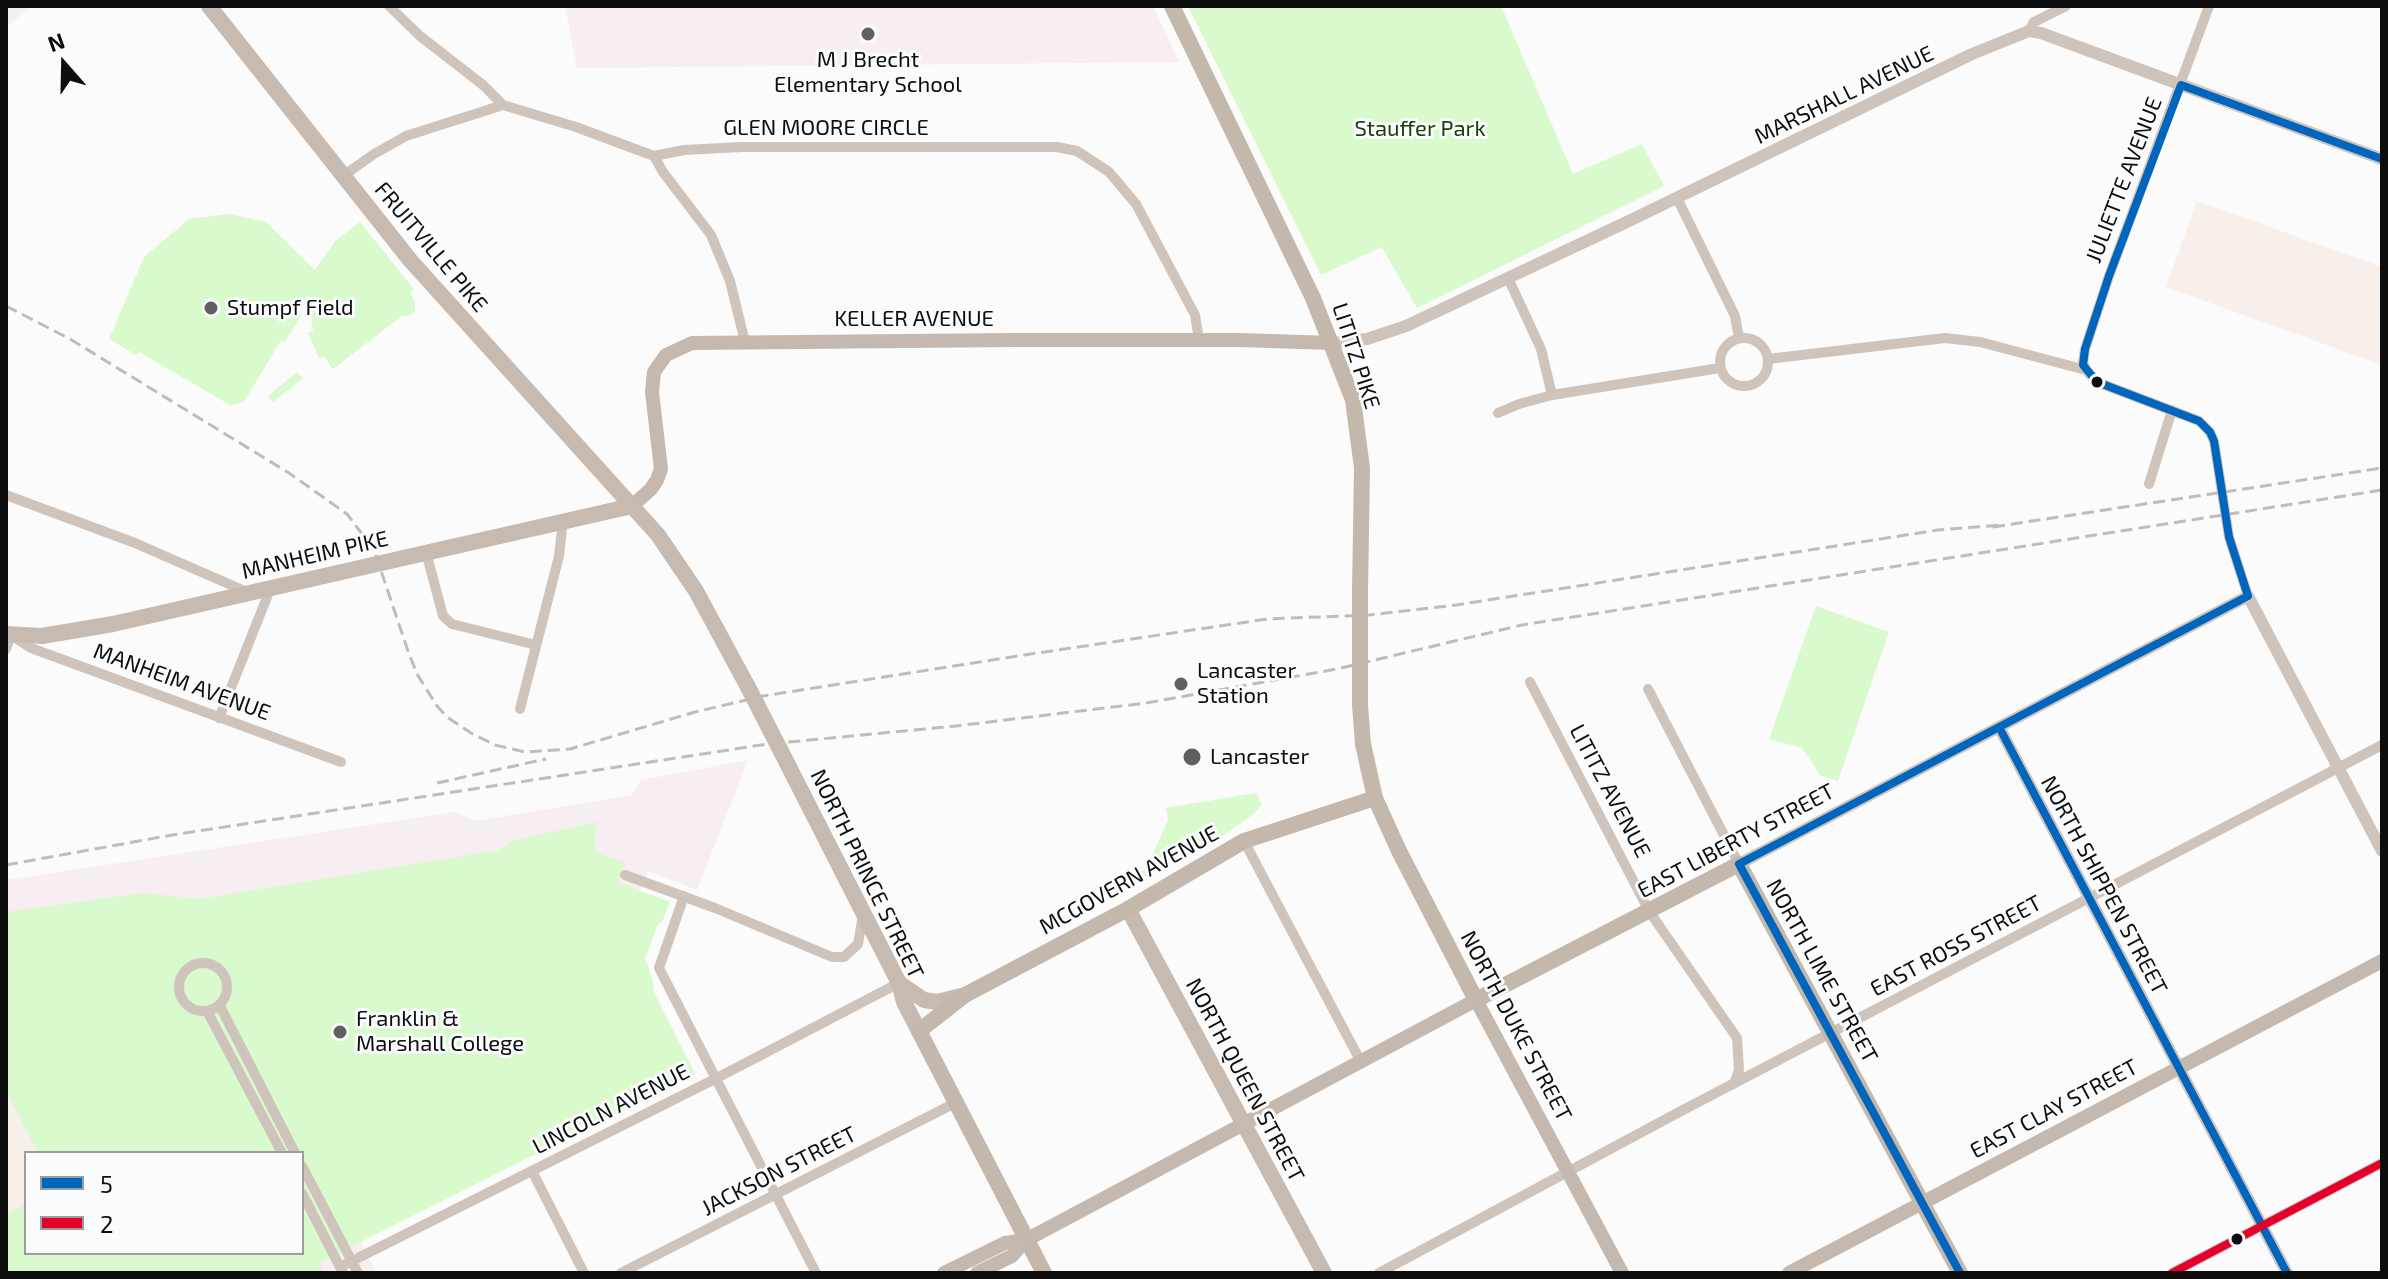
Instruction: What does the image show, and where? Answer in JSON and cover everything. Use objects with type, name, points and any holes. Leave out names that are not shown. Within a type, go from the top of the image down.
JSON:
[{"type":"highway","name":"LITITZ PIKE","points":[[1172,6],[1313,298],[1353,400],[1362,468],[1360,705],[1363,744],[1375,798]]},
{"type":"highway","name":"MCGOVERN AVENUE","points":[[919,1031],[965,995],[1128,909],[1244,841],[1375,798]]},
{"type":"highway","name":"NORTH DUKE STREET","points":[[1375,798],[1476,1000]]},
{"type":"highway","name":"EAST LIBERTY STREET","points":[[1476,1000],[1739,864]]},
{"type":"highway","name":"NORTH LIME STREET","points":[[1739,864],[1960,1273]]},
{"type":"highway","name":"NORTH PRINCE STREET","points":[[919,1031],[1044,1273]]},
{"type":"main road","name":"FRUITVILLE PIKE","points":[[209,6],[416,267],[632,506]]},
{"type":"main road","name":"KELLER AVENUE","points":[[632,506],[651,489],[661,469],[652,392],[654,372],[659,362],[684,345],[706,342],[1199,340],[1332,343]]},
{"type":"main road","name":"MANHEIM PIKE","points":[[8,640],[93,627],[632,506]]},
{"type":"main road","name":"NORTH PRINCE STREET","points":[[632,506],[658,535],[696,591],[899,983],[904,1002],[919,1031]]},
{"type":"main road","name":"NORTH QUEEN STREET","points":[[1128,909],[1324,1273]]},
{"type":"main road","name":"EAST CLAY STREET","points":[[1789,1273],[2382,961]]},
{"type":"main road","points":[[899,983],[924,1000],[937,1002],[965,995]]},
{"type":"main road","name":"EAST LIBERTY STREET","points":[[1026,1240],[1476,1000]]},
{"type":"main road","name":"NORTH DUKE STREET","points":[[1476,1000],[1622,1273]]},
{"type":"main road","points":[[944,1273],[1005,1243],[1026,1240]]},
{"type":"main road","points":[[977,1273],[1012,1256],[1026,1240]]},
{"type":"street","name":"GLEN MOORE CIRCLE","points":[[389,6],[503,105],[576,127],[654,156],[684,150],[742,147],[1057,147],[1077,151],[1109,172],[1136,204],[1195,315],[1199,340]]},
{"type":"street","points":[[2066,6],[2034,22],[2029,31],[2382,159]]},
{"type":"street","name":"JULIETTE AVENUE","points":[[2086,370],[2083,362],[2085,349],[2109,276],[2209,6]]},
{"type":"street","name":"MARSHALL AVENUE","points":[[1332,343],[1386,334],[1677,198],[1972,54],[2029,31]]},
{"type":"street","points":[[343,176],[406,136],[503,105]]},
{"type":"street","points":[[654,156],[711,235],[730,281],[745,342]]},
{"type":"street","points":[[1677,198],[1735,316],[1739,338]]},
{"type":"street","points":[[1508,278],[1541,349],[1552,395]]},
{"type":"street","points":[[1739,338],[1751,338],[1762,345],[1768,359],[1762,379],[1748,386],[1730,382],[1720,368],[1724,347],[1739,338]]},
{"type":"street","points":[[1768,359],[1945,338],[1980,342],[2086,370],[2097,382],[2199,421],[2213,436],[2229,537],[2248,596],[2382,851]]},
{"type":"street","points":[[1498,413],[1552,395],[1720,368]]},
{"type":"street","points":[[2149,484],[2172,410]]},
{"type":"street","points":[[6,495],[135,543],[249,592]]},
{"type":"street","points":[[520,709],[559,556],[563,520]]},
{"type":"street","points":[[426,552],[443,616],[452,624],[536,645]]},
{"type":"street","points":[[219,718],[271,587]]},
{"type":"street","name":"EAST LIBERTY STREET","points":[[1739,864],[2248,596]]},
{"type":"street","name":"MANHEIM AVENUE","points":[[8,640],[341,762]]},
{"type":"street","name":"LITITZ AVENUE","points":[[1530,682],[1649,911],[1737,1038],[1739,1070],[1734,1084]]},
{"type":"street","name":"NORTH LIME STREET","points":[[1648,689],[1739,864]]},
{"type":"street","name":"NORTH SHIPPEN STREET","points":[[1999,727],[2287,1273]]},
{"type":"street","name":"EAST ROSS STREET","points":[[1379,1273],[2382,745]]},
{"type":"street","points":[[1244,841],[1361,1062]]},
{"type":"street","points":[[625,875],[838,958],[849,954],[858,944],[863,913]]},
{"type":"street","points":[[684,896],[659,968],[816,1273]]},
{"type":"street","points":[[205,962],[224,973],[228,985],[220,1006],[207,1011],[190,1008],[179,992],[180,980],[190,966],[205,962]]},
{"type":"street","name":"LINCOLN AVENUE","points":[[342,1270],[351,1261],[899,983]]},
{"type":"street","points":[[220,1006],[294,1151]]},
{"type":"street","points":[[207,1011],[281,1151]]},
{"type":"street","name":"JACKSON STREET","points":[[621,1273],[955,1103]]},
{"type":"street","points":[[2172,1273],[2382,1163]]},
{"type":"street","points":[[304,1170],[358,1273]]},
{"type":"street","points":[[532,1171],[584,1273]]},
{"type":"street","points":[[304,1197],[342,1270]]},
{"type":"shaded area","points":[[6,6],[32,6],[6,27]]},
{"type":"shaded area","name":"M J Brecht Elementary School","points":[[565,6],[1153,6],[1179,62],[577,68]]},
{"type":"shaded area","points":[[2197,201],[2382,267],[2382,365],[2166,287]]},
{"type":"shaded area","name":"Franklin & Marshall College","points":[[748,760],[697,890],[648,871],[618,947],[648,963],[653,991],[695,1074],[361,1242],[376,1273],[6,1273],[6,1214],[24,1205],[24,1255],[304,1255],[304,1151],[37,1151],[6,1091],[6,880],[455,812],[475,821],[632,795],[641,780]]},
{"type":"shaded area","points":[[6,1091],[37,1151],[24,1151],[24,1205],[6,1214]]},
{"type":"green space","name":"Stauffer Park","points":[[1188,6],[1504,6],[1502,8],[1573,174],[1642,144],[1664,186],[1417,308],[1382,247],[1321,275]]},
{"type":"green space","name":"Stumpf Field","points":[[229,214],[266,222],[315,270],[336,240],[360,222],[414,289],[410,292],[415,302],[415,312],[405,317],[403,315],[333,369],[324,356],[319,358],[308,333],[313,330],[308,296],[298,312],[302,315],[285,342],[281,340],[244,402],[230,405],[139,352],[136,355],[109,339],[144,257],[189,219]]},
{"type":"green space","points":[[297,372],[303,378],[273,402],[268,396]]},
{"type":"green space","points":[[1816,606],[1889,632],[1838,781],[1820,775],[1802,748],[1769,739]]},
{"type":"green space","points":[[1256,793],[1262,805],[1251,816],[1215,841],[1132,884],[1129,878],[1146,869],[1168,820],[1166,808]]},
{"type":"green space","name":"Franklin & Marshall College","points":[[596,822],[594,851],[625,863],[618,882],[670,902],[645,958],[653,991],[695,1074],[319,1263],[324,1273],[6,1273],[6,1214],[24,1205],[24,1255],[304,1255],[304,1151],[37,1151],[6,1091],[6,912],[143,893],[199,899],[500,850],[511,841]]},
{"type":"railway","points":[[6,306],[70,339],[289,473],[347,514],[374,550],[417,674],[437,706],[471,733],[495,745],[525,752],[570,749],[695,712],[763,696],[1024,655],[1267,619],[1369,615],[1456,605],[1938,530],[2001,525]]},
{"type":"railway","points":[[1993,527],[2382,468]]},
{"type":"railway","points":[[6,865],[172,835],[768,744],[1146,703],[1337,669],[1522,625],[2382,490]]},
{"type":"railway","points":[[437,783],[546,759]]},
{"type":"transit line","name":"5","points":[[1960,1273],[1739,864],[2248,596],[2229,537],[2210,432],[2199,421],[2097,382],[2083,365],[2085,349],[2109,276],[2181,85],[2382,159]]},
{"type":"transit line","name":"5","points":[[1999,727],[2287,1273]]},
{"type":"transit line","name":"2","points":[[2172,1273],[2382,1163]]},
{"type":"place","name":"M J Brecht Elementary School","points":[[868,34]]},
{"type":"place","name":"Stumpf Field","points":[[211,308]]},
{"type":"place","name":"Lancaster Station","points":[[1181,684]]},
{"type":"place","name":"Lancaster","points":[[1192,757]]},
{"type":"place","name":"Franklin & Marshall College","points":[[340,1032]]}]
